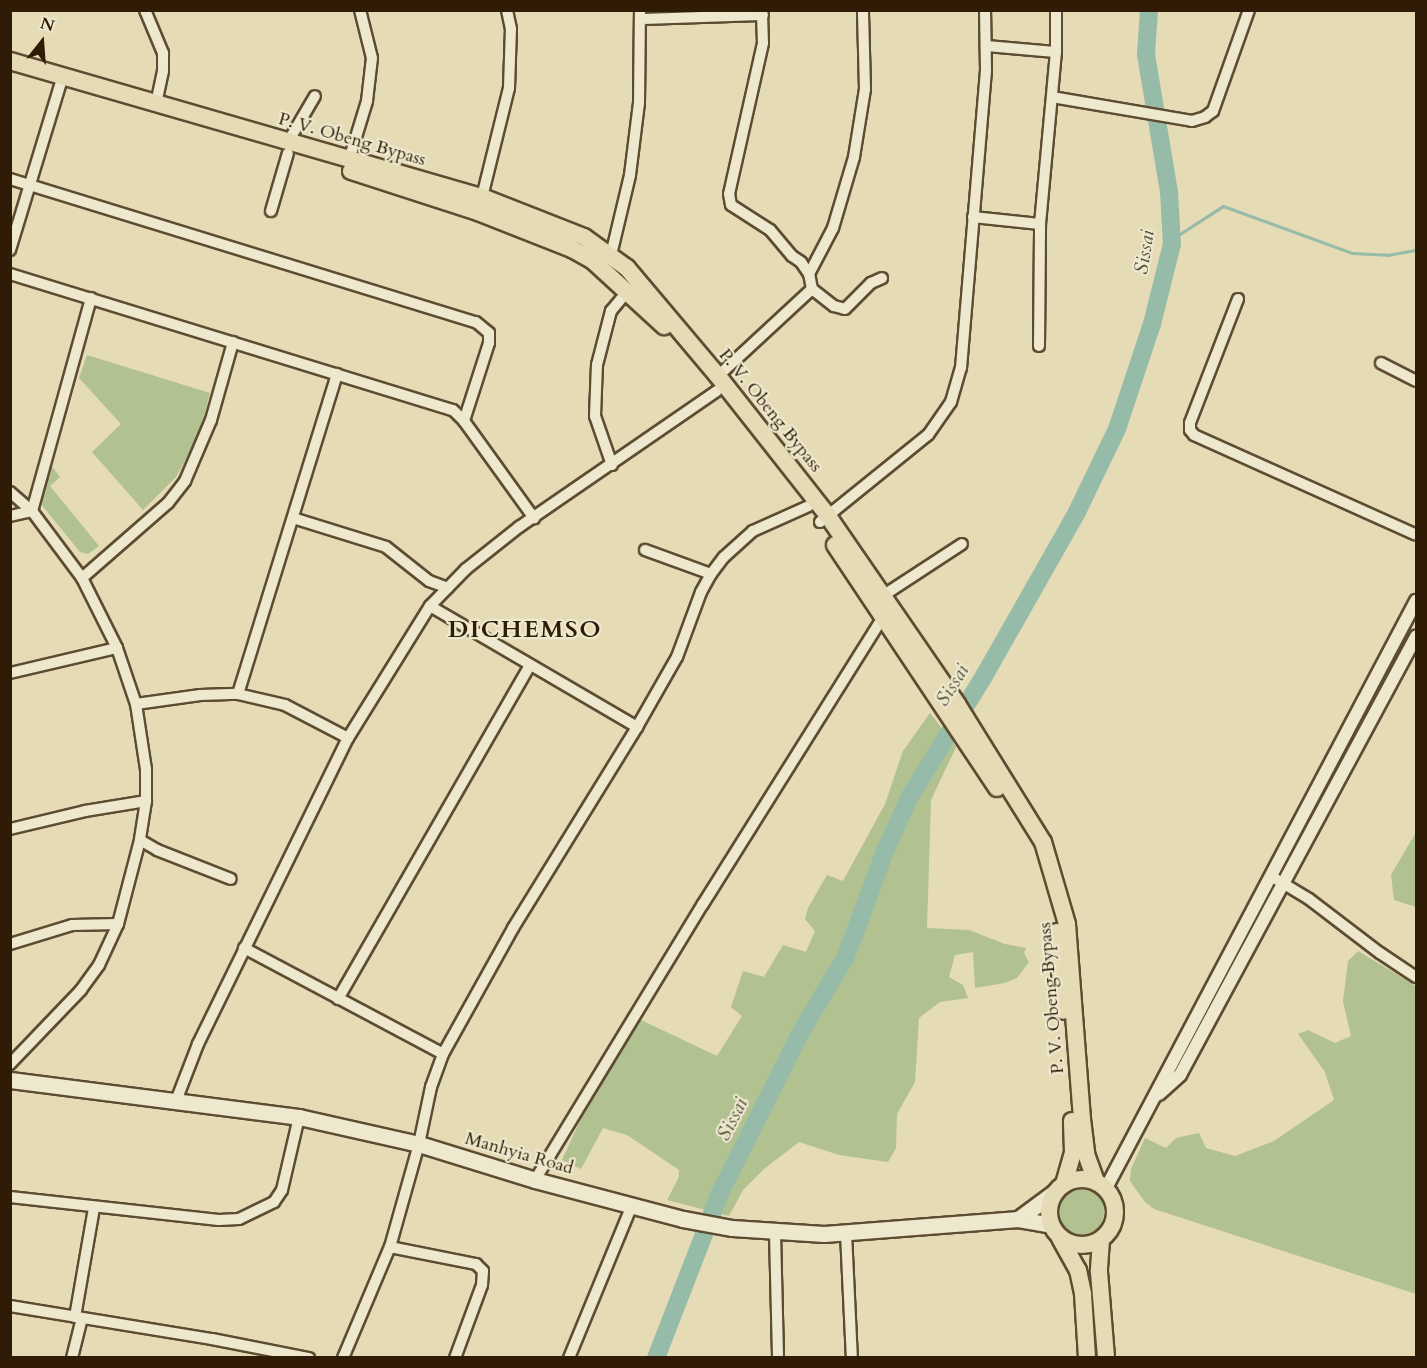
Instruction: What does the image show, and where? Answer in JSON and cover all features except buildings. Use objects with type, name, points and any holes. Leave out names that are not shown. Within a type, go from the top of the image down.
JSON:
[{"type":"highway","name":"P. V. Obeng Bypass","points":[[10,61],[61,81],[288,148],[350,160],[482,197],[584,237],[611,255],[627,268],[884,595],[952,710]]},
{"type":"highway","name":"P. V. Obeng Bypass","points":[[10,71],[156,103],[478,212],[572,249],[592,260],[670,332],[717,384],[809,506],[824,519],[883,617],[952,710],[1043,843],[1067,924],[1086,1154],[1101,1185]]},
{"type":"highway","name":"P. V. Obeng Bypass","points":[[962,725],[1033,847],[1057,926],[1074,1134],[1073,1152],[1060,1188]]},
{"type":"highway","points":[[1087,1358],[1077,1270],[1055,1231],[1048,1213],[1050,1202],[1060,1188],[1083,1179],[1101,1185],[1112,1196],[1116,1210],[1113,1225],[1101,1240],[1099,1272],[1106,1358]]},
{"type":"highway","points":[[1055,1231],[1080,1245],[1101,1240]]},
{"type":"main road","name":"Manhyia Road","points":[[10,1080],[299,1117],[419,1144],[535,1180],[683,1219],[732,1228],[775,1233],[846,1233],[1018,1219],[1055,1231]]},
{"type":"main road","points":[[1018,1219],[1060,1188]]},
{"type":"street","points":[[145,10],[153,23],[163,53],[163,71],[156,103]]},
{"type":"street","points":[[350,160],[367,101],[372,58],[360,10]]},
{"type":"street","points":[[482,197],[509,88],[511,29],[507,10]]},
{"type":"street","points":[[809,274],[833,228],[854,157],[866,89],[863,10]]},
{"type":"street","points":[[824,519],[928,435],[951,402],[961,368],[986,71],[985,10]]},
{"type":"street","points":[[1039,346],[1040,224],[1056,52],[1056,10]]},
{"type":"street","points":[[1052,97],[1192,121],[1206,117],[1214,111],[1249,10]]},
{"type":"street","points":[[611,255],[630,175],[639,103],[641,15],[763,13],[763,43],[729,194],[731,205],[770,230],[809,274],[812,289],[834,306],[845,309],[871,283],[882,278]]},
{"type":"street","points":[[986,46],[1056,52]]},
{"type":"street","points":[[10,250],[61,81]]},
{"type":"street","points":[[271,211],[288,148],[315,96]]},
{"type":"street","points":[[10,180],[476,321],[489,333],[489,343],[464,421]]},
{"type":"street","points":[[973,217],[1040,224]]},
{"type":"street","points":[[10,274],[453,410],[464,421],[534,518]]},
{"type":"street","points":[[176,1101],[198,1044],[348,738],[430,606],[466,569],[534,518],[612,465],[717,384],[812,289]]},
{"type":"street","points":[[612,465],[595,416],[595,387],[600,347],[611,311],[628,291]]},
{"type":"street","points":[[32,511],[92,298]]},
{"type":"street","points":[[1238,299],[1190,423],[1190,430],[1194,435],[1416,535]]},
{"type":"street","points":[[82,578],[168,502],[185,481],[211,420],[232,342]]},
{"type":"street","points":[[1381,363],[1416,381]]},
{"type":"street","points":[[238,694],[338,374]]},
{"type":"street","points":[[10,492],[32,511],[82,578],[117,648],[136,704],[146,769],[146,801],[140,840],[118,924],[99,964],[81,990],[10,1064]]},
{"type":"street","points":[[343,1358],[390,1247],[419,1144],[431,1087],[443,1054],[513,928],[637,727],[677,657],[700,592],[711,574],[724,557],[753,531],[809,506]]},
{"type":"street","points":[[10,516],[32,511]]},
{"type":"street","points":[[293,518],[386,547],[429,581],[448,588]]},
{"type":"street","points":[[884,595],[962,544]]},
{"type":"street","points":[[645,550],[711,574]]},
{"type":"street","points":[[1101,1185],[1156,1097],[1168,1068],[1416,600]]},
{"type":"street","points":[[430,606],[637,727]]},
{"type":"street","points":[[535,1180],[703,904],[883,617]]},
{"type":"street","points":[[1156,1097],[1180,1075],[1416,636]]},
{"type":"street","points":[[10,673],[117,648]]},
{"type":"street","points":[[338,999],[530,665]]},
{"type":"street","points":[[136,704],[200,695],[238,694],[285,705],[348,738]]},
{"type":"street","points":[[10,829],[85,811],[146,801]]},
{"type":"street","points":[[140,840],[157,850],[231,879]]},
{"type":"street","points":[[1271,876],[1416,977]]},
{"type":"street","points":[[10,944],[72,925],[118,924]]},
{"type":"street","points":[[244,948],[443,1054]]},
{"type":"street","points":[[10,1197],[94,1208],[219,1220],[238,1219],[258,1212],[274,1202],[282,1190],[299,1117]]},
{"type":"street","points":[[569,1358],[633,1205]]},
{"type":"street","points":[[72,1358],[94,1208]]},
{"type":"street","points":[[775,1233],[778,1358]]},
{"type":"street","points":[[846,1233],[852,1358]]},
{"type":"street","points":[[390,1247],[476,1264],[483,1271],[482,1285],[455,1358]]},
{"type":"street","points":[[10,1306],[212,1339],[309,1358]]},
{"type":"green space","points":[[87,355],[210,393],[199,435],[176,477],[143,510],[92,452],[121,424],[79,378]]},
{"type":"green space","points":[[50,464],[60,477],[50,486],[99,546],[88,554],[80,552],[41,504],[41,487]]},
{"type":"green space","points":[[930,713],[956,747],[931,800],[927,928],[969,930],[1005,944],[1026,948],[1024,953],[1029,962],[1017,978],[1005,983],[975,988],[973,952],[955,955],[949,977],[963,985],[968,998],[940,1002],[919,1018],[915,1082],[897,1114],[896,1148],[888,1162],[839,1155],[799,1142],[764,1169],[743,1190],[729,1216],[667,1200],[679,1177],[679,1170],[627,1135],[603,1128],[581,1169],[562,1160],[586,1108],[641,1020],[717,1056],[742,1016],[731,1007],[743,971],[764,977],[783,945],[806,952],[815,931],[805,919],[808,908],[827,875],[843,881],[885,804],[903,751]]},
{"type":"green space","points":[[1416,832],[1416,907],[1394,900],[1391,875]]},
{"type":"green space","points":[[1358,951],[1416,986],[1416,1294],[1154,1209],[1145,1202],[1130,1181],[1131,1169],[1145,1138],[1166,1148],[1176,1138],[1199,1133],[1206,1148],[1235,1156],[1274,1141],[1334,1100],[1325,1072],[1298,1034],[1308,1030],[1335,1043],[1351,1036],[1343,1001],[1348,961]]},
{"type":"green space","points":[[1078,1185],[1088,1187],[1096,1193],[1102,1201],[1104,1211],[1102,1221],[1096,1229],[1088,1235],[1078,1237],[1068,1235],[1060,1229],[1054,1221],[1052,1211],[1054,1201],[1060,1193],[1068,1187]]},
{"type":"waterway","name":"Sissai","points":[[656,1358],[720,1193],[802,1030],[846,956],[885,851],[909,798],[984,676],[1077,512],[1117,429],[1152,324],[1172,244],[1169,192],[1146,54],[1149,10]]},
{"type":"waterway","points":[[1172,239],[1223,206],[1352,253],[1387,255],[1416,250]]},
{"type":"district","name":"DICHEMSO","points":[[525,630]]}]
